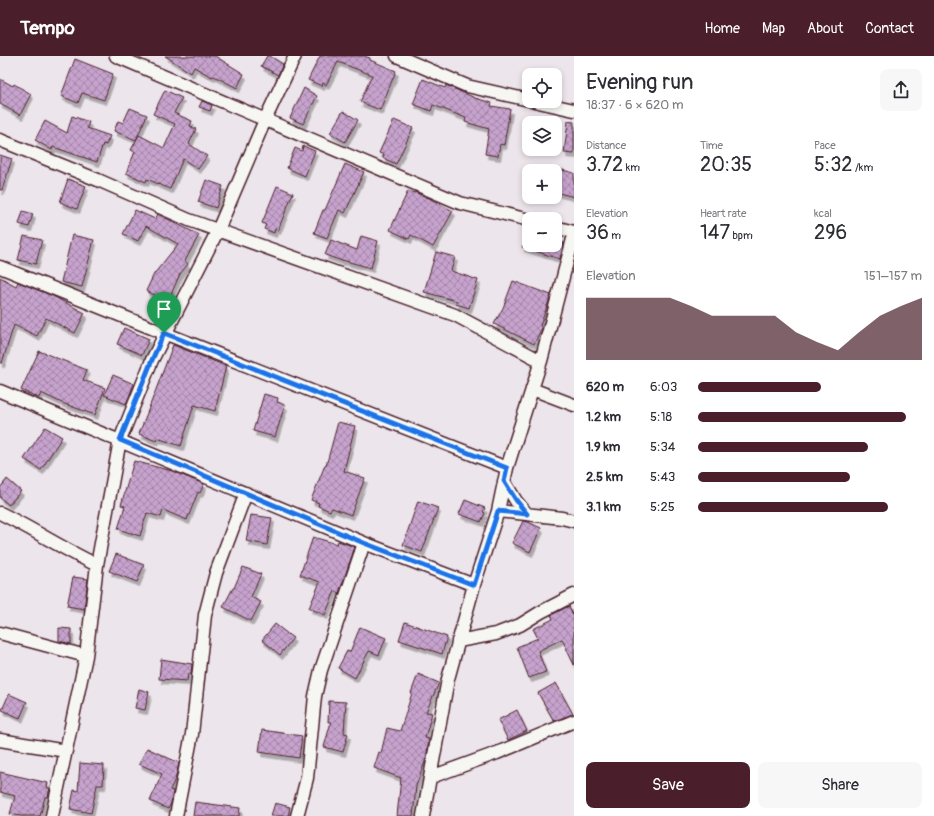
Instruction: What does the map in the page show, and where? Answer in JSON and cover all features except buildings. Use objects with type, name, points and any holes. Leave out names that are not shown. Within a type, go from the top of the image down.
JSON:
[{"type":"street","points":[[116,56],[460,203],[522,218]]},
{"type":"street","points":[[52,816],[86,656],[97,565],[120,440],[164,333],[218,230],[265,120],[295,56]]},
{"type":"street","points":[[397,56],[467,86],[522,98]]},
{"type":"street","points":[[562,107],[574,110]]},
{"type":"street","points":[[0,140],[98,180],[189,220],[455,315],[541,361]]},
{"type":"street","points":[[562,229],[574,232]]},
{"type":"street","points":[[423,816],[448,680],[458,641],[498,511],[507,468],[541,361],[574,235]]},
{"type":"street","points":[[0,267],[507,468]]},
{"type":"street","points":[[532,389],[574,405]]},
{"type":"street","points":[[0,390],[364,543],[474,585]]},
{"type":"street","points":[[504,481],[527,514]]},
{"type":"street","points":[[176,816],[192,734],[205,615],[216,574],[246,493]]},
{"type":"street","points":[[498,511],[562,518],[574,521]]},
{"type":"street","points":[[0,513],[24,525],[73,554],[97,565]]},
{"type":"street","points":[[297,816],[307,778],[315,696],[321,670],[364,543]]},
{"type":"street","points":[[458,641],[496,634],[520,625],[574,594]]},
{"type":"street","points":[[0,633],[86,656]]},
{"type":"street","points":[[431,777],[497,754],[574,721]]},
{"type":"street","points":[[0,740],[66,751]]},
{"type":"route","points":[[164,333],[507,468],[504,481],[527,514],[498,511],[474,585],[364,543],[120,440],[164,333]]}]
